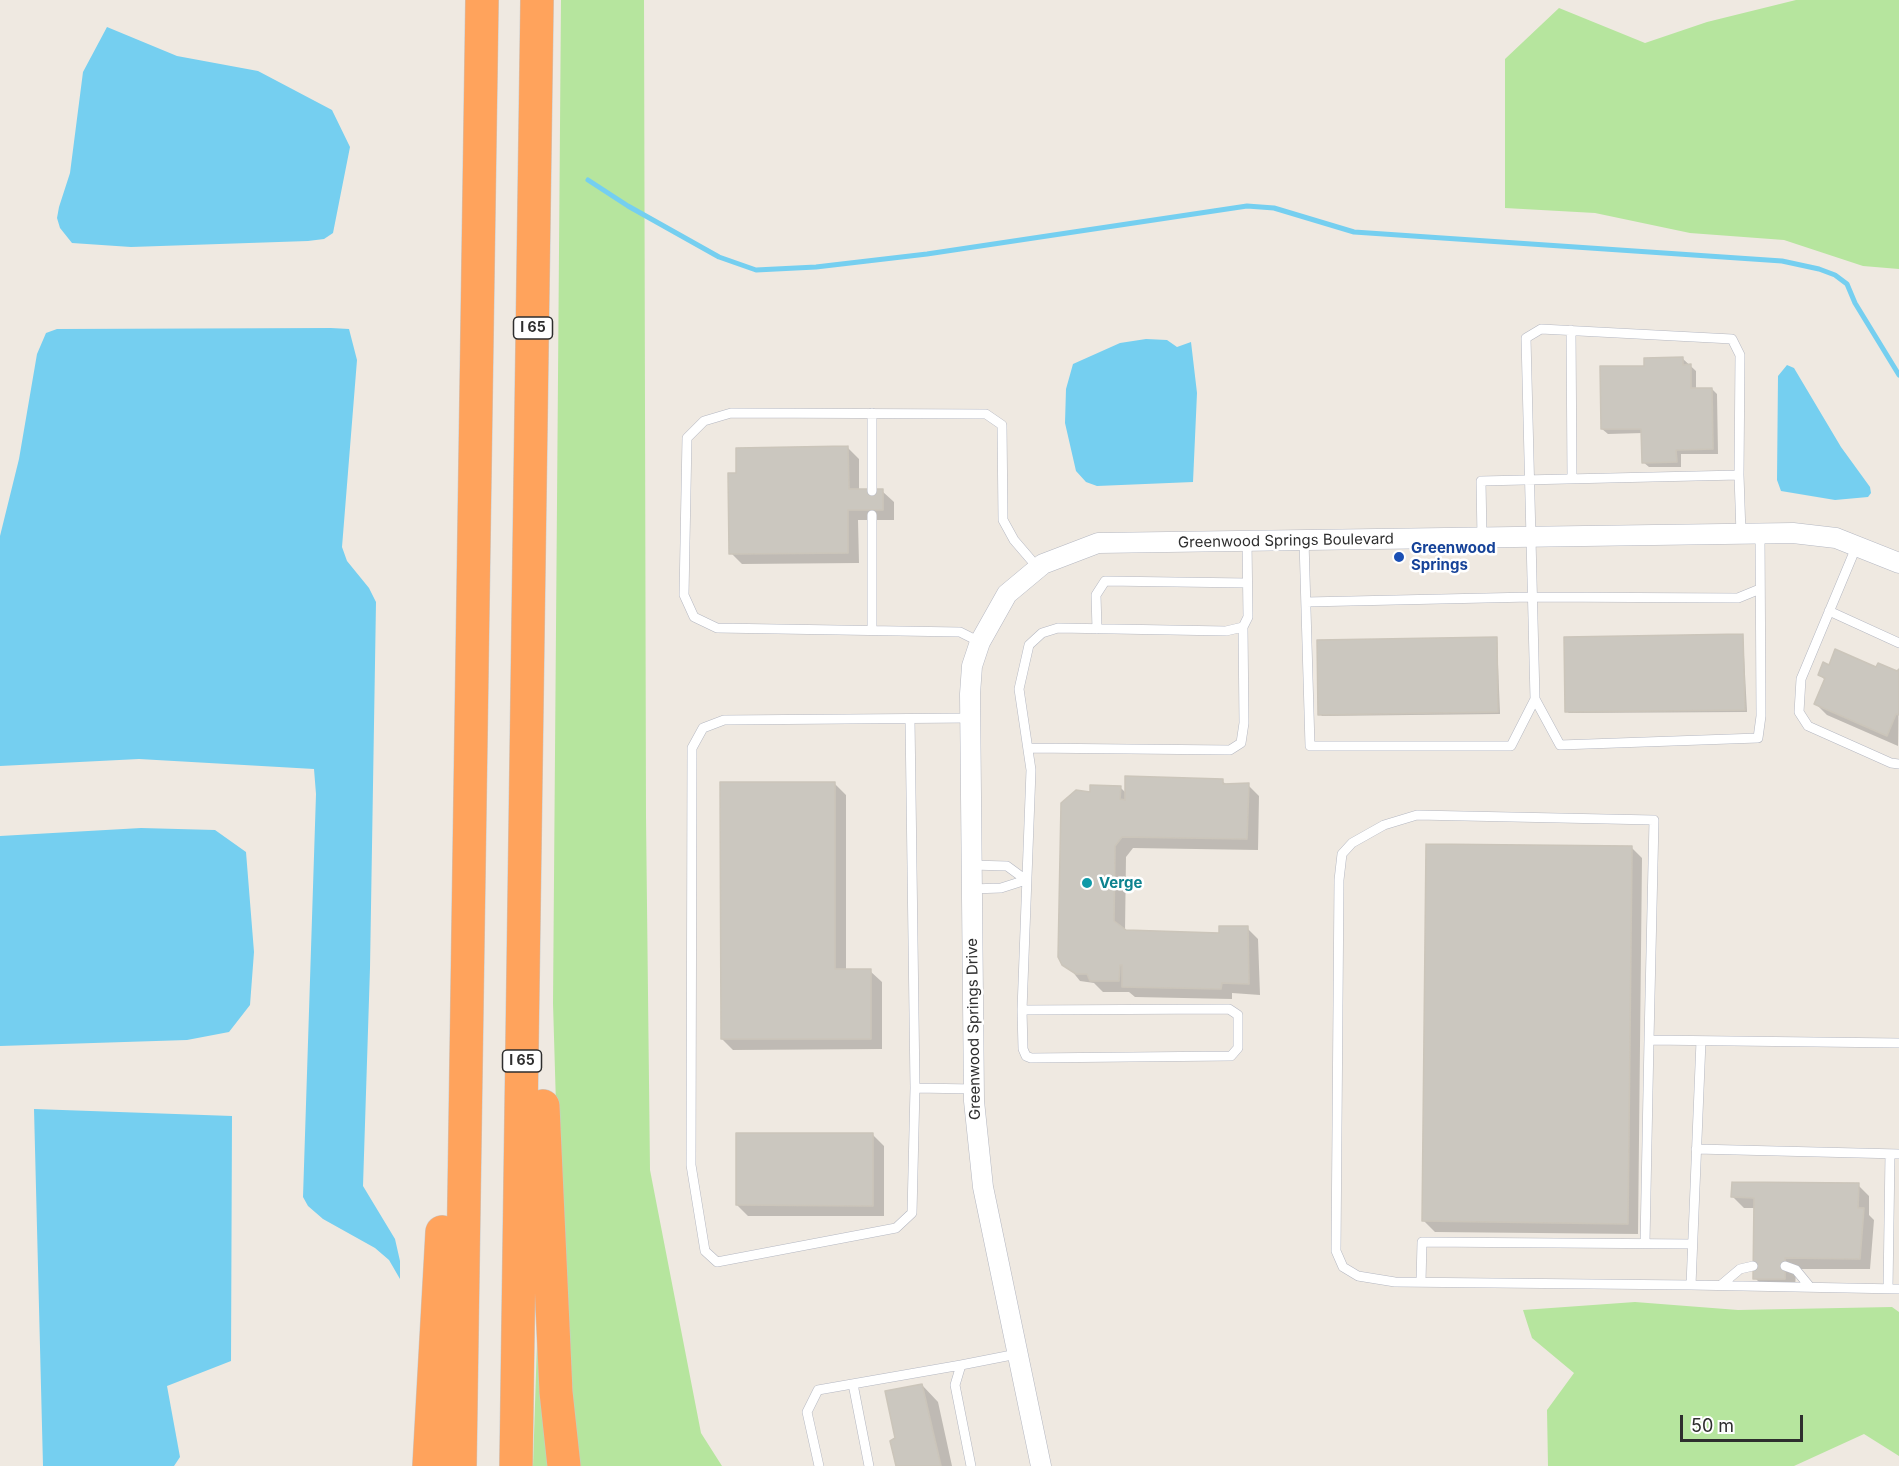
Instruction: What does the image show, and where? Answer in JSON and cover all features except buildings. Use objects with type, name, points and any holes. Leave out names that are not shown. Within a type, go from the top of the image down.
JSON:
[{"type":"highway","points":[[459,1466],[482,0]]},
{"type":"highway","name":"I 65","points":[[516,1466],[537,0]]},
{"type":"highway","points":[[528,656],[545,1198],[556,1392],[564,1466]]},
{"type":"highway","points":[[429,1466],[471,779]]},
{"type":"street","name":"Greenwood Springs Boulevard","points":[[1007,594],[1038,567],[1070,552],[1098,543],[1793,533],[1836,538],[1899,563]]},
{"type":"street","name":"Greenwood Springs Drive","points":[[1007,594],[980,642],[972,666],[971,865],[976,1142],[983,1187],[1041,1466]]},
{"type":"lane","points":[[1541,329],[1732,339],[1740,355],[1739,475],[1760,589],[1761,716],[1758,738],[1560,745],[1535,699],[1526,338],[1541,329]]},
{"type":"lane","points":[[1571,330],[1572,478]]},
{"type":"lane","points":[[980,642],[960,632],[717,628],[694,618],[684,595],[687,438],[704,421],[730,413],[986,414],[1002,425],[1003,520],[1014,540],[1038,567]]},
{"type":"lane","points":[[872,413],[872,492]]},
{"type":"lane","points":[[1482,538],[1481,482],[1739,475]]},
{"type":"lane","points":[[872,515],[872,630]]},
{"type":"lane","points":[[1304,541],[1310,746],[1511,746],[1535,699]]},
{"type":"lane","points":[[1028,748],[1230,750],[1241,743],[1244,723],[1243,627],[1248,616],[1247,542]]},
{"type":"lane","points":[[1857,545],[1801,679],[1799,712],[1808,726],[1891,763],[1899,764]]},
{"type":"lane","points":[[1097,629],[1096,595],[1105,581],[1247,583]]},
{"type":"lane","points":[[1306,602],[1531,597],[1738,598],[1760,589]]},
{"type":"lane","points":[[1829,611],[1899,643]]},
{"type":"lane","points":[[1022,1010],[1229,1009],[1238,1015],[1238,1048],[1231,1056],[1031,1058],[1026,1056],[1023,1049],[1022,1010],[1031,770],[1019,689],[1029,645],[1042,633],[1058,628],[1226,631],[1243,627]]},
{"type":"lane","points":[[910,719],[915,1088],[912,1213],[896,1228],[717,1262],[705,1251],[691,1165],[692,748],[703,728],[724,720],[971,718]]},
{"type":"lane","points":[[1645,1243],[1654,820],[1417,815],[1384,825],[1352,843],[1342,854],[1339,880],[1336,1251],[1343,1267],[1358,1276],[1395,1282],[1899,1289]]},
{"type":"lane","points":[[971,865],[1007,866],[1026,880]]},
{"type":"lane","points":[[972,889],[1001,888],[1026,880]]},
{"type":"lane","points":[[1649,1040],[1899,1043]]},
{"type":"lane","points":[[1691,1285],[1701,1041]]},
{"type":"lane","points":[[915,1088],[974,1089]]},
{"type":"lane","points":[[1696,1149],[1895,1154],[1887,1289]]},
{"type":"lane","points":[[1421,1282],[1422,1242],[1692,1244]]},
{"type":"lane","points":[[1721,1285],[1740,1269],[1753,1266]]},
{"type":"lane","points":[[1785,1266],[1796,1270],[1810,1287]]},
{"type":"lane","points":[[819,1466],[807,1412],[818,1390],[1017,1354]]},
{"type":"lane","points":[[961,1365],[955,1385],[971,1466]]},
{"type":"lane","points":[[853,1384],[869,1466]]},
{"type":"green space","points":[[561,0],[644,0],[646,817],[650,1170],[701,1433],[722,1466],[578,1466],[559,1207],[553,1003]]},
{"type":"green space","points":[[1796,0],[1899,0],[1899,269],[1863,266],[1784,240],[1690,233],[1595,213],[1505,208],[1505,59],[1559,8],[1645,43],[1707,22]]},
{"type":"green space","points":[[539,1281],[553,1466],[533,1466]]},
{"type":"green space","points":[[1635,1302],[1738,1310],[1892,1307],[1899,1312],[1899,1456],[1864,1434],[1794,1466],[1548,1466],[1547,1410],[1574,1373],[1532,1338],[1523,1310]]},
{"type":"water","points":[[107,27],[177,56],[258,71],[332,110],[350,147],[333,233],[324,239],[308,241],[131,247],[72,243],[60,228],[57,218],[70,173],[83,72]]},
{"type":"water","points":[[57,329],[349,329],[357,360],[342,547],[347,561],[369,588],[376,602],[370,968],[363,1186],[395,1239],[400,1261],[400,1279],[389,1260],[375,1248],[323,1219],[308,1206],[303,1197],[316,794],[314,769],[139,759],[0,766],[0,536],[19,459],[37,354],[46,333]]},
{"type":"water","points":[[1146,339],[1167,340],[1177,347],[1191,342],[1197,393],[1193,482],[1097,486],[1086,482],[1076,471],[1065,423],[1066,389],[1073,364],[1120,343]]},
{"type":"water","points":[[1787,365],[1794,368],[1841,447],[1870,487],[1871,493],[1868,497],[1835,500],[1781,491],[1777,480],[1778,376]]},
{"type":"water","points":[[141,828],[215,830],[246,852],[254,952],[250,1005],[229,1032],[187,1040],[0,1046],[0,836]]},
{"type":"water","points":[[34,1109],[232,1116],[231,1361],[167,1386],[180,1457],[174,1466],[43,1466]]},
{"type":"waterway","points":[[588,180],[628,206],[719,257],[756,270],[816,267],[927,254],[1247,206],[1274,208],[1354,232],[1782,261],[1819,269],[1835,275],[1847,284],[1855,303],[1899,375]]},
{"type":"place","name":"Greenwood Springs","points":[[1399,557]]},
{"type":"place","name":"Verge","points":[[1087,883]]}]
